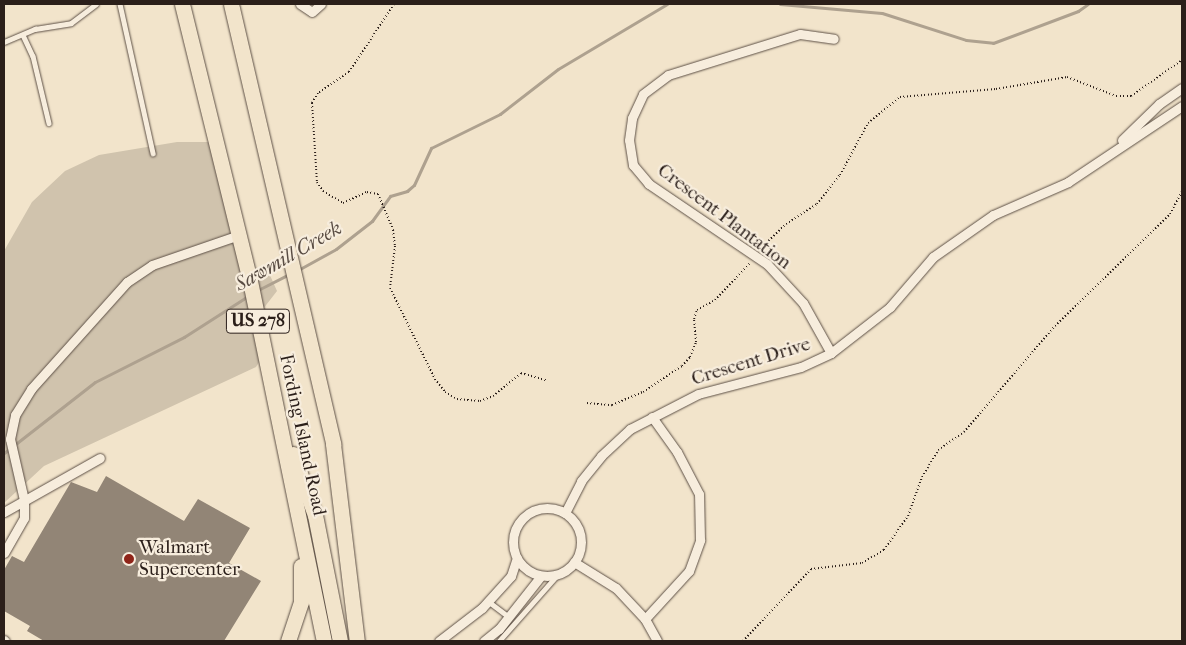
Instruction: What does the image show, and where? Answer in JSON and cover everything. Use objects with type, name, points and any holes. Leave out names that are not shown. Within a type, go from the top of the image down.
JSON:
[{"type":"highway","name":"Fording Island Road","points":[[182,4],[239,236],[324,641]]},
{"type":"highway","points":[[225,4],[244,59]]},
{"type":"highway","name":"Fording Island Road","points":[[231,4],[333,444],[357,641]]},
{"type":"highway","points":[[276,408],[315,515],[340,641]]},
{"type":"highway","points":[[288,641],[301,602],[300,525]]},
{"type":"street","points":[[300,5],[312,12],[321,4]]},
{"type":"street","name":"Crescent Plantation","points":[[831,353],[803,303],[784,281],[755,256],[649,184],[633,165],[629,140],[632,118],[643,94],[668,75],[800,34],[834,39]]},
{"type":"street","name":"Crescent Drive","points":[[1108,154],[1159,104],[1182,88]]},
{"type":"street","name":"Crescent Drive","points":[[565,513],[581,481],[601,456],[630,429],[698,394],[801,367],[831,353],[890,307],[933,257],[993,215],[1068,182],[1182,106]]},
{"type":"street","points":[[4,553],[24,518],[24,500],[10,439],[15,415],[31,389],[127,282],[152,265],[239,236]]},
{"type":"street","points":[[646,619],[689,571],[700,540],[699,494],[677,452],[652,417]]},
{"type":"street","points":[[4,512],[100,458]]},
{"type":"street","points":[[439,641],[488,601],[511,576],[517,558],[513,536],[524,516],[544,508],[565,513],[574,520],[580,536],[579,552],[574,562],[558,574],[540,577],[509,617],[484,641]]},
{"type":"street","points":[[517,558],[540,577]]},
{"type":"street","points":[[574,562],[616,588],[646,619],[657,641]]},
{"type":"lane","points":[[4,42],[35,29],[71,23],[96,4]]},
{"type":"lane","points":[[120,4],[153,153]]},
{"type":"lane","points":[[23,34],[33,56],[49,123]]},
{"type":"lane","points":[[500,641],[558,574]]},
{"type":"lane","points":[[488,601],[509,617]]},
{"type":"path","points":[[394,4],[349,72],[318,93],[312,104],[317,182],[323,191],[344,203],[366,192],[378,194],[393,230],[395,246],[390,288],[436,379],[445,392],[457,400],[480,401],[493,396],[521,373],[546,380]]},
{"type":"path","points":[[587,403],[612,405],[643,392],[682,366],[690,357],[696,342],[694,319],[696,310],[715,300],[786,224],[817,204],[840,175],[868,123],[900,97],[996,89],[1067,77],[1116,96],[1131,96],[1182,60]]},
{"type":"path","points":[[743,641],[811,569],[862,563],[884,550],[908,516],[922,478],[938,450],[964,432],[1055,326],[1170,214],[1182,192]]},
{"type":"shaded area","points":[[177,142],[213,142],[220,146],[255,268],[269,273],[277,291],[263,309],[268,348],[256,367],[44,466],[4,503],[4,251],[32,202],[65,171],[99,155]]},
{"type":"building","name":"Walmart Supercenter","points":[[106,476],[184,521],[198,499],[250,528],[229,563],[261,581],[224,641],[44,641],[27,631],[30,626],[4,611],[4,570],[12,556],[24,562],[71,482],[97,492]]},
{"type":"waterway","name":"Sawmill Creek","points":[[298,270],[336,249],[372,221],[390,196],[407,191],[414,185],[431,148],[500,114],[558,69],[667,4]]},
{"type":"waterway","name":"Sawmill Creek","points":[[780,4],[882,13],[966,40],[993,43],[1078,11],[1088,4]]},
{"type":"waterway","name":"Sawmill Creek","points":[[256,291],[288,275]]},
{"type":"waterway","name":"Sawmill Creek","points":[[4,453],[95,382],[184,337],[248,296]]},
{"type":"place","name":"Walmart Supercenter","points":[[129,559]]}]
